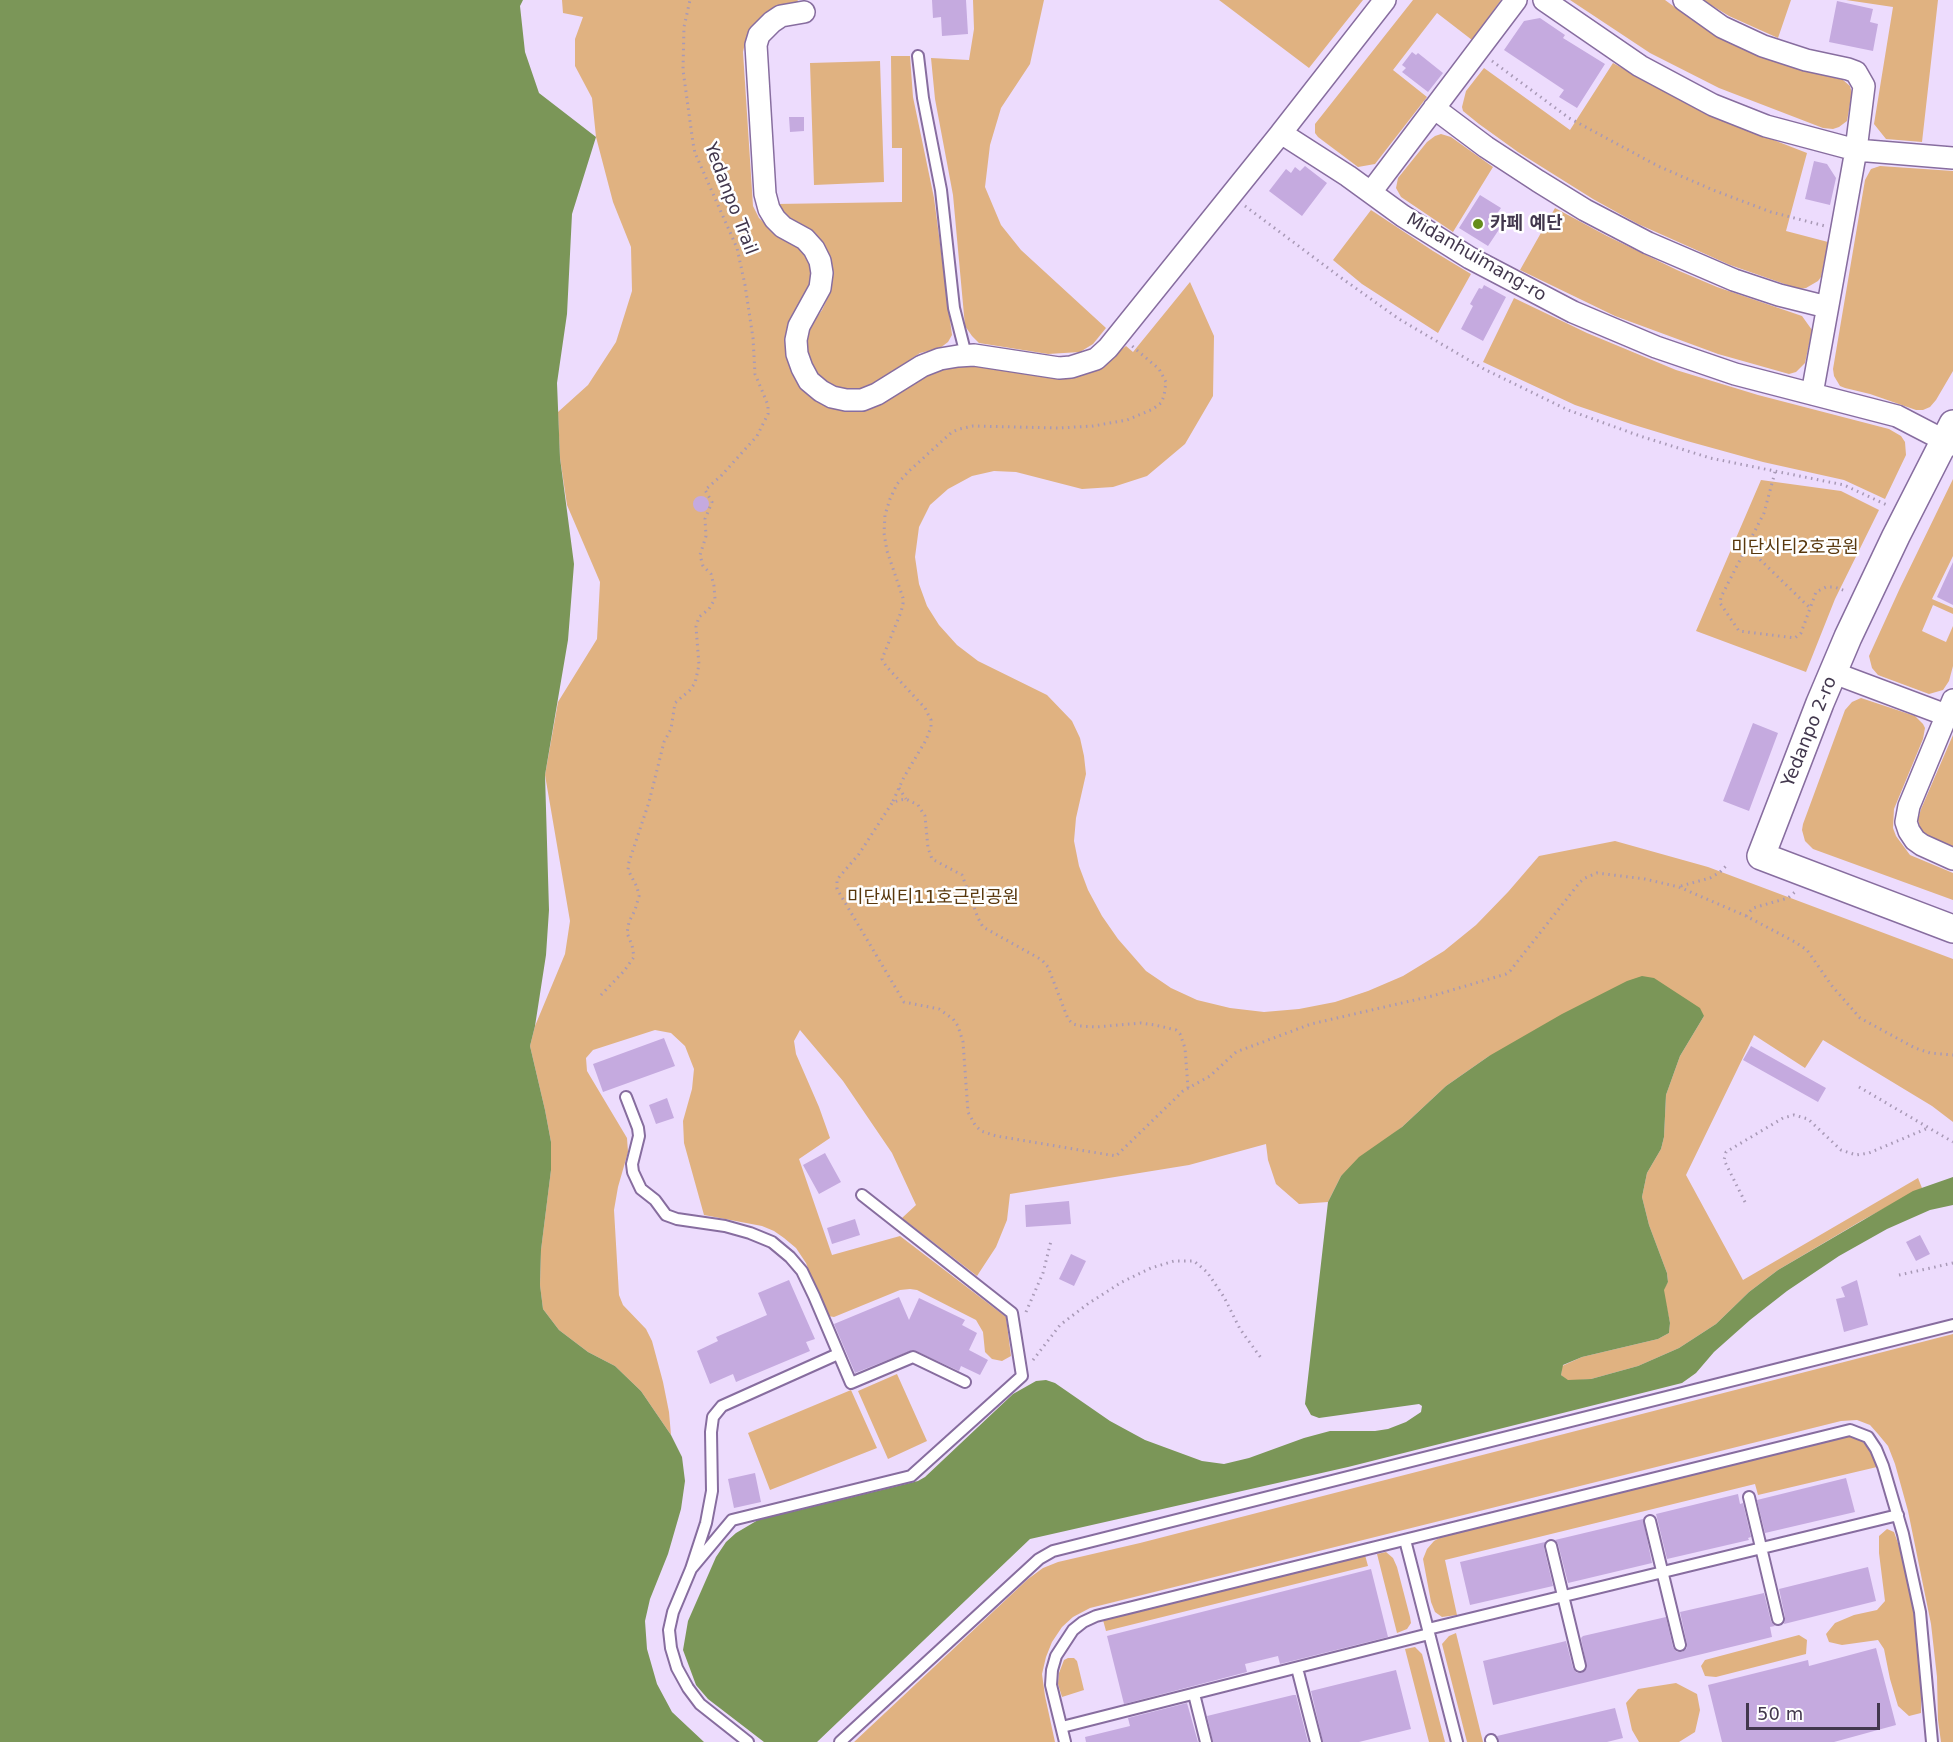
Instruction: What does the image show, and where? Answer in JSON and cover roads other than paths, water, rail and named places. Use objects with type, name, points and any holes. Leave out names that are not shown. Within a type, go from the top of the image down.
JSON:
[{"type":"street","points":[[804,12],[782,16],[765,27],[759,35],[756,52],[766,201],[775,219],[783,227],[805,239],[814,249],[820,261],[822,273],[820,288],[799,326],[796,340],[796,354],[802,368],[820,391],[846,400],[862,400],[877,394],[922,366],[940,359],[966,355],[1071,368],[1096,359],[1119,335],[1385,0]]},
{"type":"street","points":[[1371,192],[1516,0]]},
{"type":"street","points":[[1544,0],[1640,66],[1713,105],[1766,126],[1856,150],[1953,158]]},
{"type":"street","points":[[1684,0],[1722,27],[1763,46],[1806,60],[1856,72],[1864,86],[1856,150],[1812,394]]},
{"type":"street","points":[[1434,108],[1486,147],[1538,181],[1585,210],[1648,243],[1734,280],[1779,295],[1827,307]]},
{"type":"street","name":"Midanhuimang-ro","points":[[1281,133],[1371,192],[1403,216],[1470,258],[1573,312],[1656,347],[1735,374],[1897,416],[1950,437]]},
{"type":"street","name":"Yedanpo 2-ro","points":[[1950,437],[1881,566],[1812,724],[1761,856],[1953,929]]},
{"type":"street","points":[[1834,673],[1950,708],[1909,806],[1906,822],[1914,840],[1953,859]]},
{"type":"lane","points":[[918,56],[923,98],[941,190],[954,308],[966,355]]},
{"type":"lane","points":[[626,1097],[638,1128],[639,1136],[632,1164],[641,1189],[655,1200],[666,1215],[750,1233],[772,1242],[790,1257],[802,1271],[851,1383],[913,1357],[965,1382]]},
{"type":"lane","points":[[691,1569],[732,1520],[911,1476],[1022,1376],[1012,1314],[862,1195]]},
{"type":"lane","points":[[840,1742],[1039,1559],[1053,1551],[1953,1325]]},
{"type":"lane","points":[[748,1742],[700,1704],[688,1688],[677,1668],[669,1630],[673,1612],[691,1569],[706,1523],[712,1491],[713,1417],[723,1406],[838,1354]]},
{"type":"lane","points":[[1065,1742],[1051,1685],[1052,1670],[1056,1656],[1073,1630],[1096,1616],[1850,1430],[1868,1437],[1876,1449],[1898,1515],[1920,1612],[1932,1742]]},
{"type":"lane","points":[[1749,1497],[1778,1619]]},
{"type":"lane","points":[[1062,1727],[1297,1668],[1563,1596],[1898,1515]]},
{"type":"lane","points":[[1650,1521],[1680,1645]]},
{"type":"lane","points":[[1405,1540],[1457,1742]]},
{"type":"lane","points":[[1551,1546],[1580,1666]]},
{"type":"lane","points":[[1297,1668],[1316,1742]]},
{"type":"lane","points":[[1194,1694],[1206,1742]]},
{"type":"place","name":"카페 예단","points":[[1478,224]]},
{"type":"park label","name":"미단시티2호공원","points":[[1795,548]]},
{"type":"park label","name":"미단씨티11호근린공원","points":[[933,898]]}]
